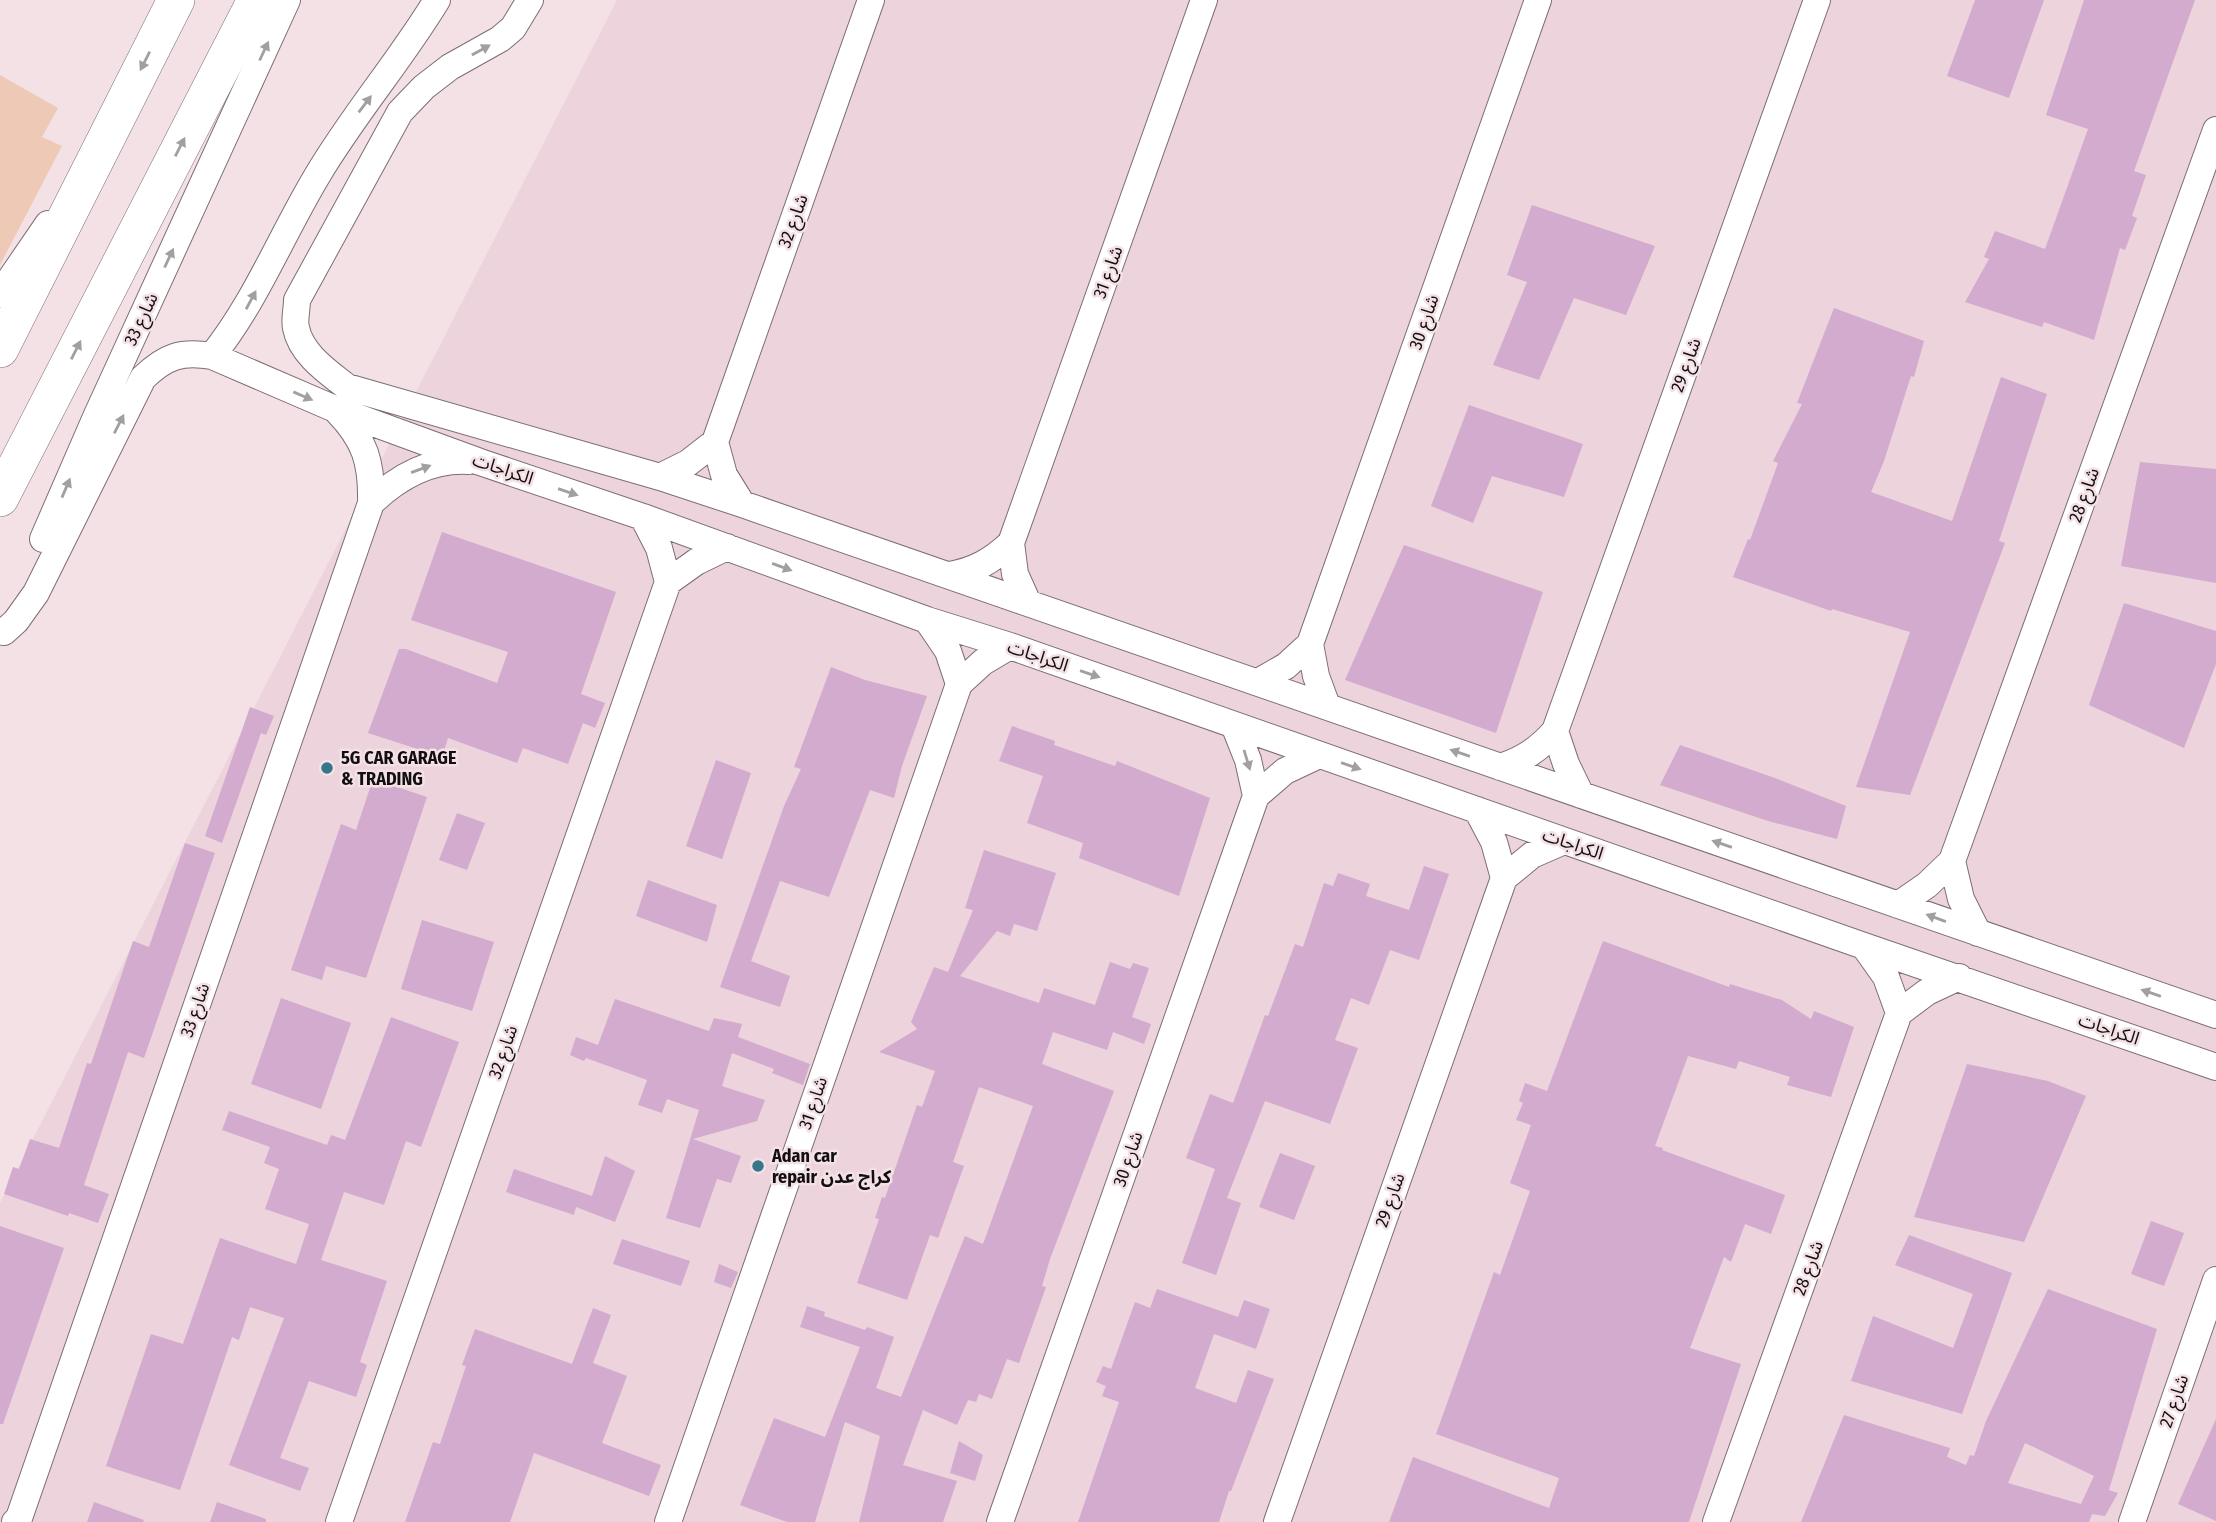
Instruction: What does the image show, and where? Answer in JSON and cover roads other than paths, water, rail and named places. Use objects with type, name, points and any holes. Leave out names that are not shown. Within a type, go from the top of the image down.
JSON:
[{"type":"highway","points":[[0,349],[176,0]]},
{"type":"highway","points":[[0,498],[256,0]]},
{"type":"street","name":"شارع 33","points":[[2,636],[96,417],[287,0]]},
{"type":"street","points":[[212,356],[245,311],[334,148],[438,0]]},
{"type":"street","name":"الكراجات","points":[[530,0],[513,28],[500,39],[450,67],[424,87],[400,112],[298,300],[296,328],[306,349],[323,369],[347,387],[660,477],[742,504],[2216,1015]]},
{"type":"street","name":"شارع 32","points":[[715,442],[871,0]]},
{"type":"street","name":"شارع 31","points":[[1028,603],[1015,575],[1011,543],[1204,0]]},
{"type":"street","name":"شارع 30","points":[[1310,645],[1538,0]]},
{"type":"street","name":"شارع 29","points":[[1500,766],[1531,754],[1555,731],[1817,0]]},
{"type":"street","name":"شارع 28","points":[[1898,905],[1927,885],[1952,861],[2216,130]]},
{"type":"street","points":[[0,294],[91,166]]},
{"type":"street","name":"الكراجات","points":[[2,636],[36,593],[143,378],[156,365],[173,356],[191,353],[212,356],[335,410],[480,462],[2216,1067]]},
{"type":"street","name":"شارع 33","points":[[18,1521],[371,503],[372,476],[366,451],[353,428],[335,410]]},
{"type":"street","points":[[660,477],[688,463],[715,442],[724,475],[742,504]]},
{"type":"street","points":[[371,503],[402,477],[421,468],[460,461],[480,462]]},
{"type":"street","points":[[643,517],[659,548],[668,582],[696,562],[727,547]]},
{"type":"street","points":[[949,575],[967,572],[983,565],[998,556],[1011,543]]},
{"type":"street","name":"شارع 32","points":[[339,1522],[668,582]]},
{"type":"street","points":[[927,620],[948,651],[959,684],[983,663],[1010,646]]},
{"type":"street","points":[[1258,682],[1286,666],[1310,645],[1327,706]]},
{"type":"street","name":"شارع 31","points":[[668,1522],[959,684]]},
{"type":"street","points":[[1234,725],[1248,760],[1256,796]]},
{"type":"street","points":[[1555,731],[1566,764],[1581,795]]},
{"type":"street","name":"شارع 30","points":[[1000,1522],[1256,796],[1285,771],[1319,754]]},
{"type":"street","points":[[1477,810],[1494,842],[1504,878],[1532,855],[1564,841]]},
{"type":"street","points":[[1952,861],[1961,899],[1978,933]]},
{"type":"street","name":"شارع 29","points":[[1276,1522],[1504,878]]},
{"type":"street","points":[[1864,946],[1886,977],[1899,1013],[1927,992],[1959,977]]},
{"type":"street","name":"شارع 28","points":[[1716,1522],[1899,1013]]},
{"type":"street","name":"شارع 27","points":[[2132,1522],[2216,1280]]},
{"type":"place","name":"5G CAR GARAGE & TRADING","points":[[327,768]]},
{"type":"place","name":"Adan car repair كراج عدن","points":[[758,1166]]}]
